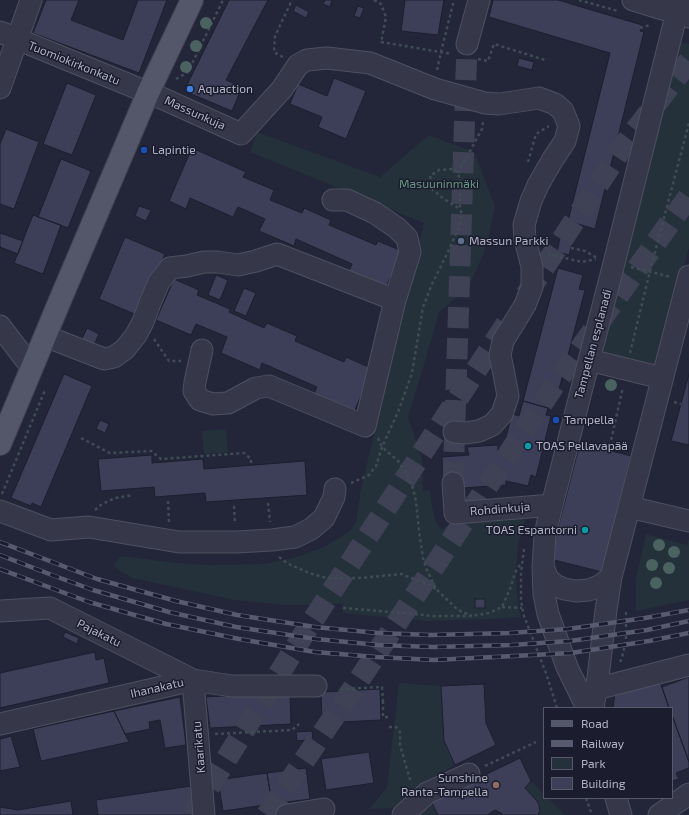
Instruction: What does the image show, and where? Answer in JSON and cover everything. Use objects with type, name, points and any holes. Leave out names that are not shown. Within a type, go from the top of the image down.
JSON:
[{"type":"main road","points":[[0,444],[148,93],[192,0]]},
{"type":"street","points":[[0,88],[9,35],[31,0]]},
{"type":"street","points":[[465,52],[479,0]]},
{"type":"street","points":[[627,6],[682,10]]},
{"type":"street","name":"Tampellan esplanadi","points":[[587,707],[567,667],[548,614],[544,594],[543,568],[545,534],[589,360],[606,261],[682,10]]},
{"type":"street","name":"Tuomiokirkonkatu","points":[[9,35],[148,93]]},
{"type":"street","points":[[298,65],[307,60],[327,58],[370,63],[434,89],[486,103],[499,104],[539,98],[554,104],[563,111],[569,126],[565,141],[538,185],[531,201],[524,225],[525,239],[532,267],[532,287],[525,305],[503,341],[500,355],[508,396],[502,414],[492,425],[479,431],[465,433],[454,432]]},
{"type":"street","name":"Massunkuja","points":[[148,93],[241,134],[282,89],[298,65]]},
{"type":"street","points":[[195,356],[194,391],[200,400],[213,404],[228,403],[256,388],[268,386],[364,426],[395,300],[410,252],[407,238],[397,228],[375,213],[347,200],[333,200]]},
{"type":"street","points":[[45,336],[104,359],[114,357],[125,349],[136,335],[143,322],[159,282],[170,268],[204,262],[218,262],[238,265],[277,254],[395,300]]},
{"type":"street","points":[[688,278],[662,378],[637,509],[611,577],[594,698],[689,666]]},
{"type":"street","points":[[0,326],[32,368]]},
{"type":"street","points":[[589,360],[628,361],[662,378]]},
{"type":"street","name":"Rohdinkuja","points":[[453,483],[455,513],[552,505]]},
{"type":"street","points":[[0,511],[51,530],[89,527],[179,542],[236,542],[272,540],[295,537],[311,529],[324,518],[334,497],[336,489]]},
{"type":"street","points":[[637,509],[689,521]]},
{"type":"street","points":[[543,568],[548,579],[555,585],[564,589],[576,591],[589,590],[601,585],[611,577]]},
{"type":"street","name":"Pajakatu","points":[[0,611],[50,608],[193,680]]},
{"type":"street","name":"Ihanakatu","points":[[0,724],[193,680],[232,686],[316,686]]},
{"type":"street","name":"Kaarikatu","points":[[193,680],[204,815]]},
{"type":"street","points":[[410,809],[428,793],[475,771]]},
{"type":"street","points":[[659,815],[689,794]]},
{"type":"street","points":[[616,799],[621,815]]},
{"type":"street","points":[[287,815],[324,809]]},
{"type":"path","points":[[176,79],[188,72],[223,0]]},
{"type":"path","points":[[292,0],[275,36],[274,52],[298,65]]},
{"type":"path","points":[[374,0],[381,4],[386,17],[376,65]]},
{"type":"path","points":[[437,70],[454,0]]},
{"type":"path","points":[[579,0],[627,6]]},
{"type":"path","points":[[640,28],[653,25]]},
{"type":"path","points":[[381,42],[441,52],[465,52],[488,61],[494,44],[545,60]]},
{"type":"path","points":[[528,164],[536,134],[565,117]]},
{"type":"path","points":[[458,173],[482,129],[484,118]]},
{"type":"path","points":[[601,448],[602,443],[610,445],[628,361],[650,271],[689,122]]},
{"type":"path","points":[[362,478],[369,475],[376,466],[382,447],[398,412],[412,373],[423,307],[460,224],[462,214],[460,209],[460,181],[458,173],[453,169],[439,170],[430,176],[433,190],[460,209]]},
{"type":"path","points":[[571,248],[585,251],[606,261],[688,278]]},
{"type":"path","points":[[553,255],[582,262],[606,261]]},
{"type":"path","points":[[158,346],[169,362],[195,356]]},
{"type":"path","points":[[81,438],[110,453],[151,451],[161,459],[244,453],[251,460],[251,465]]},
{"type":"path","points":[[382,447],[398,461],[412,485],[416,501],[423,558],[436,589]]},
{"type":"path","points":[[89,527],[94,511],[102,504],[114,498],[133,495]]},
{"type":"path","points":[[272,540],[279,557],[284,561],[309,572],[326,578],[361,578],[401,574],[436,589],[458,610],[472,616]]},
{"type":"path","points":[[502,607],[515,573],[522,561]]},
{"type":"path","points":[[343,608],[432,616],[472,616],[489,614],[502,607],[522,608]]},
{"type":"path","points":[[342,689],[382,687],[383,717],[389,717]]},
{"type":"path","points":[[209,734],[292,730],[299,724]]},
{"type":"path","points":[[389,727],[396,727],[400,732],[400,745],[410,809]]},
{"type":"path","points":[[475,771],[536,742]]},
{"type":"path","points":[[586,799],[592,815]]},
{"type":"green space","points":[[681,42],[689,44],[689,247],[658,367],[600,353]]},
{"type":"green space","name":"Masuuninmäki","points":[[257,132],[380,177],[429,135],[474,152],[495,206],[488,239],[484,253],[468,288],[439,312],[408,417],[422,459],[423,491],[430,490],[436,522],[441,529],[455,522],[527,514],[518,544],[516,573],[520,617],[426,621],[343,613],[342,604],[285,605],[235,600],[132,578],[113,566],[121,556],[177,563],[208,565],[263,564],[297,557],[324,547],[349,532],[356,522],[361,489],[424,223],[250,152]]},
{"type":"green space","points":[[226,429],[228,452],[204,454],[202,431]]},
{"type":"green space","points":[[646,534],[687,545],[689,539],[689,600],[636,611],[636,578]]},
{"type":"green space","points":[[399,683],[441,686],[444,741],[455,765],[423,783],[394,808],[369,809],[387,787]]},
{"type":"green space","points":[[531,781],[543,793],[543,799],[549,799],[565,815],[538,815],[540,811],[539,805],[525,788]]},
{"type":"green space","points":[[431,801],[438,815],[417,815]]},
{"type":"building","points":[[46,0],[79,0],[71,20],[123,40],[138,0],[167,0],[139,73],[33,33]]},
{"type":"building","points":[[229,0],[268,0],[226,80],[242,87],[232,111],[184,91]]},
{"type":"building","points":[[325,0],[332,0],[330,7],[323,4]]},
{"type":"building","points":[[405,0],[444,0],[438,35],[401,31]]},
{"type":"building","points":[[493,0],[558,0],[642,25],[640,31],[644,32],[595,229],[568,221],[610,53],[489,17]]},
{"type":"building","points":[[296,5],[309,12],[306,18],[293,11]]},
{"type":"building","points":[[358,6],[364,8],[360,18],[354,16]]},
{"type":"building","points":[[519,58],[534,62],[532,70],[517,66]]},
{"type":"building","points":[[334,78],[366,91],[346,139],[318,127],[322,117],[290,104],[298,84],[327,96]]},
{"type":"building","points":[[67,83],[96,95],[72,155],[43,144]]},
{"type":"building","points":[[6,129],[39,142],[14,209],[0,204],[0,144]]},
{"type":"building","points":[[192,148],[246,172],[243,177],[274,190],[270,200],[302,213],[304,208],[331,220],[329,225],[376,245],[378,241],[402,251],[386,287],[349,271],[352,264],[296,239],[294,246],[259,231],[265,219],[238,207],[233,217],[190,198],[186,209],[169,201]]},
{"type":"building","points":[[61,159],[91,171],[68,228],[38,217]]},
{"type":"building","points":[[139,206],[151,210],[146,221],[135,216]]},
{"type":"building","points":[[33,215],[61,225],[43,274],[14,263]]},
{"type":"building","points":[[0,233],[23,241],[18,254],[0,247]]},
{"type":"building","points":[[125,237],[165,254],[139,316],[99,299]]},
{"type":"building","points":[[560,238],[573,241],[569,255],[557,252]]},
{"type":"building","points":[[558,268],[583,275],[579,289],[585,290],[556,401],[550,400],[548,408],[523,401]]},
{"type":"building","points":[[216,275],[228,280],[220,300],[208,295]]},
{"type":"building","points":[[174,279],[199,290],[197,295],[230,309],[229,312],[264,328],[267,323],[297,336],[295,341],[344,362],[346,357],[373,369],[353,414],[313,396],[317,387],[262,363],[260,370],[221,353],[227,337],[196,324],[191,335],[156,320]]},
{"type":"building","points":[[244,288],[256,293],[246,316],[234,311]]},
{"type":"building","points":[[87,328],[99,334],[93,347],[81,341]]},
{"type":"building","points":[[64,374],[92,386],[41,507],[32,503],[31,506],[11,498]]},
{"type":"building","points":[[689,374],[689,445],[671,441]]},
{"type":"building","name":"TOAS Pellavapää","points":[[523,401],[548,408],[546,415],[551,416],[536,477],[531,475],[528,486],[506,481],[506,485],[462,488],[443,483],[442,457],[469,455],[467,447],[498,445],[498,453],[510,451],[513,440],[506,437],[512,414],[519,416]]},
{"type":"building","points":[[100,420],[109,424],[105,433],[96,429]]},
{"type":"building","name":"TOAS Espantorni","points":[[580,443],[631,456],[602,572],[550,559]]},
{"type":"building","points":[[152,455],[152,463],[203,459],[204,469],[305,461],[307,495],[206,502],[205,493],[155,497],[154,487],[101,491],[98,459]]},
{"type":"building","points":[[475,599],[485,599],[485,608],[475,608]]},
{"type":"building","points":[[65,632],[79,638],[77,644],[63,637]]},
{"type":"building","points":[[95,652],[96,660],[104,658],[109,683],[0,708],[0,673]]},
{"type":"building","points":[[689,677],[689,762],[673,718],[673,707],[669,707],[662,687]]},
{"type":"building","points":[[660,682],[669,707],[613,707],[615,692]]},
{"type":"building","points":[[484,684],[486,723],[496,745],[455,765],[444,741],[441,686]]},
{"type":"building","points":[[380,689],[381,720],[322,723],[321,692]]},
{"type":"building","points":[[290,692],[291,724],[210,728],[206,697]]},
{"type":"building","points":[[180,697],[186,745],[165,748],[160,720],[149,722],[150,729],[125,734],[114,711]]},
{"type":"building","points":[[114,711],[129,742],[41,761],[33,729]]},
{"type":"building","points":[[673,718],[689,762],[689,768],[676,773],[679,779],[673,781]]},
{"type":"building","points":[[312,731],[313,739],[297,741],[296,732]]},
{"type":"building","points":[[11,736],[20,767],[0,771],[0,739]]},
{"type":"building","points":[[369,752],[374,783],[326,790],[321,759]]},
{"type":"building","name":"Sunshine Ranta-Tampella","points":[[520,758],[531,781],[525,788],[539,805],[540,811],[538,815],[503,815],[495,810],[488,815],[438,815],[431,801]]},
{"type":"building","points":[[306,768],[310,799],[272,804],[267,773]]},
{"type":"building","points":[[267,773],[272,804],[223,811],[218,780]]},
{"type":"building","points":[[191,786],[195,815],[98,815],[96,800]]},
{"type":"building","points":[[71,801],[73,815],[0,815],[0,807],[18,810]]},
{"type":"tunnel","points":[[453,483],[467,44]]},
{"type":"tunnel","points":[[526,295],[624,145],[689,61]]},
{"type":"tunnel","points":[[267,815],[363,674],[553,387],[689,196]]},
{"type":"tunnel","points":[[192,815],[300,640],[507,323]]},
{"type":"railway","points":[[0,542],[97,579],[176,601],[237,615],[315,627],[378,633],[431,635],[510,633],[568,629],[689,610]]},
{"type":"railway","points":[[0,555],[93,590],[169,612],[236,627],[316,639],[378,645],[433,647],[512,645],[570,641],[647,630],[689,621]]},
{"type":"railway","points":[[0,569],[89,602],[166,624],[239,639],[315,652],[434,660],[514,656],[571,653],[649,641],[689,633]]},
{"type":"place","name":"Aquaction","points":[[190,89]]},
{"type":"place","name":"Lapintie","points":[[144,150]]},
{"type":"place","name":"Massun Parkki","points":[[461,241]]},
{"type":"place","name":"Tampella","points":[[556,420]]},
{"type":"place","name":"TOAS Pellavapää","points":[[528,446]]},
{"type":"place","name":"TOAS Espantorni","points":[[585,530]]},
{"type":"place","name":"Sunshine Ranta-Tampella","points":[[496,785]]}]
